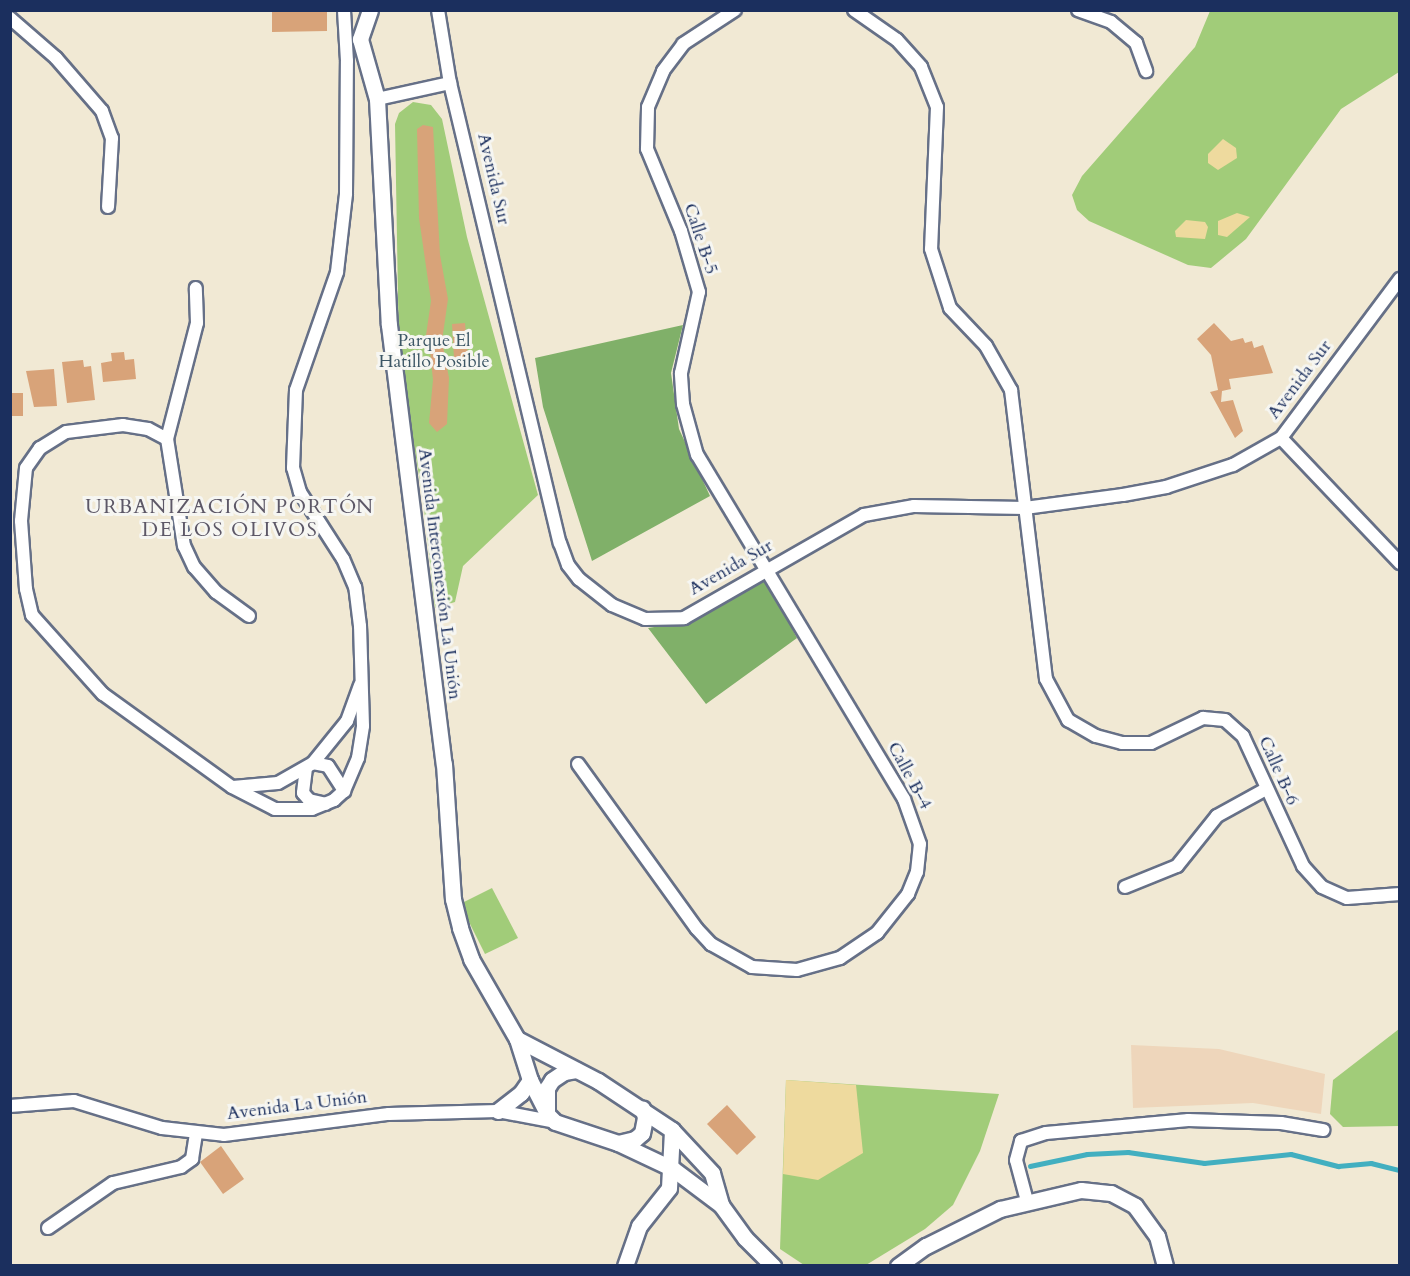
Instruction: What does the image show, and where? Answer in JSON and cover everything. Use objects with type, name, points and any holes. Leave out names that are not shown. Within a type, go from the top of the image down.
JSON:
[{"type":"street","points":[[167,439],[148,429],[95,427],[66,432],[40,448],[26,468],[21,521],[26,589],[32,615],[103,694],[232,788],[275,809],[312,809],[326,804],[344,791],[358,758],[363,676],[355,587],[343,559],[300,492],[293,468],[296,390],[337,273],[346,194],[347,61],[344,10]]},
{"type":"street","points":[[370,10],[360,39],[377,99],[450,83]]},
{"type":"street","name":"Avenida Sur","points":[[438,10],[450,83],[568,565],[579,579],[612,605],[645,619],[684,618],[842,525],[885,509],[914,506],[1025,508],[1166,488],[1233,465],[1281,438],[1400,279]]},
{"type":"street","name":"Calle B-5","points":[[735,10],[683,44],[663,71],[648,107],[647,149],[681,231],[699,292],[681,374],[688,428],[697,454],[768,570]]},
{"type":"street","points":[[854,10],[897,40],[921,67],[937,107],[931,249],[950,308],[986,346],[1011,390],[1025,508]]},
{"type":"street","points":[[1078,10],[1111,22],[1136,43],[1146,70]]},
{"type":"street","points":[[10,18],[56,58],[102,111],[112,138],[108,207]]},
{"type":"street","name":"Avenida Interconexión La Unión","points":[[377,99],[389,325],[444,764],[453,898],[471,959],[517,1039]]},
{"type":"street","points":[[196,288],[197,323],[167,439],[184,546],[194,567],[216,592],[249,616]]},
{"type":"street","points":[[1281,438],[1400,563]]},
{"type":"street","name":"Calle B-6","points":[[1025,508],[1046,679],[1068,720],[1096,736],[1122,743],[1151,743],[1203,718],[1225,720],[1243,736],[1302,866],[1322,887],[1347,898],[1400,894]]},
{"type":"street","name":"Calle B-4","points":[[578,764],[697,929],[733,958],[752,967],[797,970],[840,958],[877,933],[908,894],[917,872],[920,844],[914,822],[904,798],[768,570]]},
{"type":"street","points":[[232,788],[278,783],[309,766],[347,721],[363,676]]},
{"type":"street","points":[[309,766],[328,766],[344,791]]},
{"type":"street","points":[[309,766],[303,793],[309,800],[326,804]]},
{"type":"street","points":[[1125,887],[1177,866],[1217,816],[1266,789]]},
{"type":"street","points":[[517,1039],[530,1080],[551,1118]]},
{"type":"street","name":"Avenida La Unión","points":[[517,1039],[642,1108],[672,1130],[712,1173],[721,1205]]},
{"type":"street","points":[[551,1118],[547,1088],[552,1080],[564,1072],[576,1070]]},
{"type":"street","points":[[498,1111],[521,1093],[530,1080]]},
{"type":"street","name":"Avenida La Unión","points":[[10,1107],[74,1101],[196,1134],[287,1130],[389,1114],[498,1111],[551,1118],[618,1143],[673,1168],[721,1205],[745,1238],[773,1266]]},
{"type":"street","points":[[618,1143],[635,1139],[642,1133],[645,1118],[642,1108]]},
{"type":"street","points":[[1027,1201],[1016,1160],[1021,1141],[1046,1133],[1188,1120],[1281,1123],[1323,1130]]},
{"type":"street","points":[[625,1266],[632,1240],[669,1188],[673,1168],[672,1130]]},
{"type":"street","points":[[48,1228],[113,1183],[181,1167],[192,1159],[196,1134]]},
{"type":"street","points":[[898,1266],[984,1216],[1027,1201],[1081,1190],[1125,1199],[1151,1225],[1162,1246],[1165,1266]]},
{"type":"shaded area","points":[[1131,1045],[1219,1049],[1325,1074],[1321,1114],[1253,1103],[1133,1108]]},
{"type":"green space","points":[[1210,11],[1399,11],[1399,72],[1341,109],[1246,239],[1211,268],[1188,265],[1089,221],[1077,210],[1072,195],[1082,176],[1195,47]]},
{"type":"green space","name":"Parque El Hatillo Posible","points":[[413,102],[431,105],[442,119],[467,237],[538,495],[463,566],[455,602],[435,608],[423,500],[399,354],[395,124],[399,113]]},
{"type":"green space","points":[[683,325],[671,373],[679,429],[710,496],[592,561],[543,407],[535,358]]},
{"type":"green space","points":[[765,578],[797,638],[706,704],[648,628],[686,622]]},
{"type":"green space","points":[[492,888],[518,938],[485,954],[460,904]]},
{"type":"green space","points":[[1399,1029],[1399,1126],[1343,1127],[1330,1114],[1333,1080]]},
{"type":"green space","points":[[786,1080],[999,1094],[980,1151],[953,1205],[925,1229],[866,1265],[804,1265],[780,1249]]},
{"type":"sand","points":[[1223,139],[1236,148],[1237,158],[1218,170],[1208,163],[1208,154]]},
{"type":"sand","points":[[1237,213],[1250,217],[1227,237],[1218,235],[1218,221]]},
{"type":"sand","points":[[1186,220],[1205,222],[1208,227],[1205,239],[1176,237],[1175,231]]},
{"type":"sand","points":[[786,1080],[856,1085],[863,1153],[818,1180],[783,1174]]},
{"type":"building","points":[[272,10],[327,10],[327,31],[272,32]]},
{"type":"building","points":[[423,125],[433,127],[440,255],[448,299],[442,341],[449,378],[447,424],[437,432],[429,423],[433,380],[430,351],[425,342],[431,301],[419,218],[417,129]]},
{"type":"building","points":[[465,323],[468,357],[454,358],[452,324]]},
{"type":"building","points":[[1214,323],[1231,341],[1243,338],[1245,343],[1252,341],[1254,348],[1263,345],[1273,373],[1229,379],[1231,389],[1222,391],[1221,402],[1233,400],[1243,431],[1235,438],[1210,392],[1218,390],[1211,355],[1197,339]]},
{"type":"building","points":[[124,352],[125,360],[134,359],[136,379],[103,382],[101,363],[112,361],[111,353]]},
{"type":"building","points":[[83,360],[84,367],[91,366],[95,400],[67,403],[62,362]]},
{"type":"building","points":[[54,369],[57,406],[34,407],[26,371]]},
{"type":"building","points":[[10,393],[23,393],[23,416],[10,416]]},
{"type":"building","points":[[727,1105],[756,1137],[737,1155],[707,1124]]},
{"type":"building","points":[[221,1146],[244,1179],[223,1194],[200,1162]]},
{"type":"waterway","points":[[1030,1166],[1087,1154],[1128,1152],[1204,1163],[1291,1154],[1338,1166],[1371,1163],[1400,1170]]},
{"type":"district","name":"URBANIZACIÓN PORTÓN DE LOS OLIVOS","points":[[230,518]]}]
